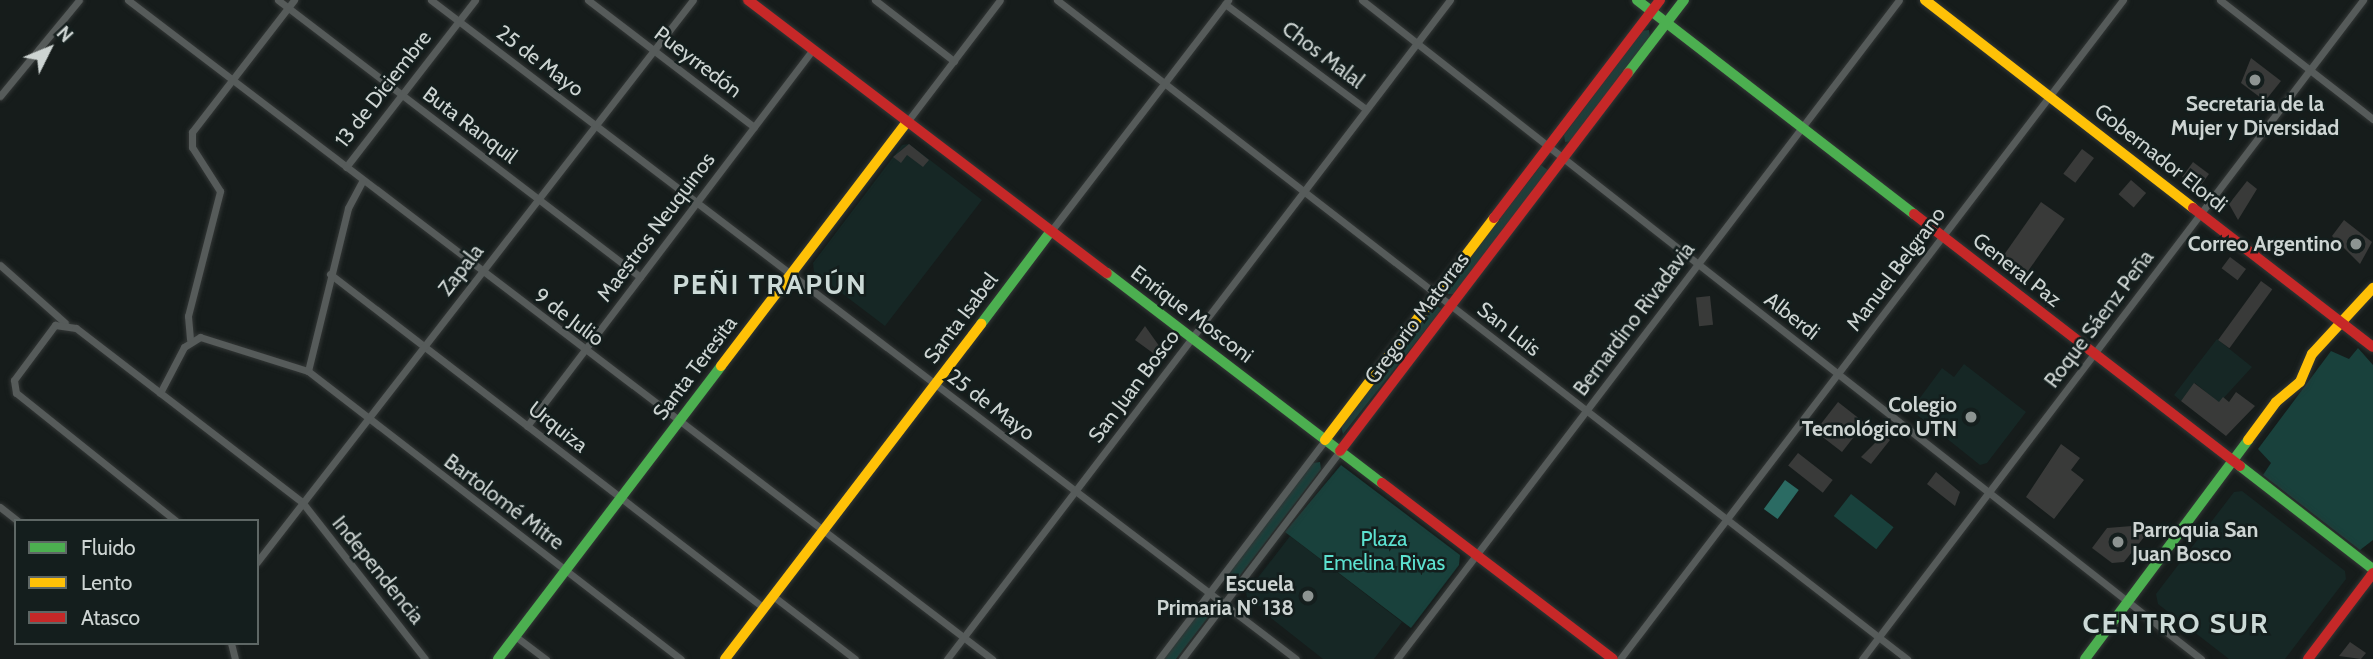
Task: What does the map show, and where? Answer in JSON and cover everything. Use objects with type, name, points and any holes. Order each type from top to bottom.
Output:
[{"type":"main road","name":"Enrique Mosconi","points":[[748,0],[1613,659]]},
{"type":"main road","name":"General Paz","points":[[1637,0],[2373,571]]},
{"type":"main road","name":"Gregorio Matorras","points":[[1325,440],[1660,0]]},
{"type":"main road","name":"Gregorio Matorras","points":[[1340,451],[1684,0]]},
{"type":"main road","name":"Gobernador Elordi","points":[[1925,0],[2373,347]]},
{"type":"main road","name":"Santa Teresita","points":[[498,659],[908,122]]},
{"type":"main road","name":"Santa Isabel","points":[[725,659],[1051,231]]},
{"type":"main road","points":[[2085,659],[2235,463],[2276,402],[2300,382],[2312,354],[2373,288]]},
{"type":"main road","points":[[2308,659],[2373,571]]},
{"type":"street","points":[[0,96],[79,0]]},
{"type":"street","name":"9 de Julio","points":[[128,0],[481,273],[992,659]]},
{"type":"street","name":"Buta Ranquil","points":[[278,0],[640,276]]},
{"type":"street","points":[[160,393],[190,339],[187,316],[220,191],[192,148],[192,132],[294,0]]},
{"type":"street","name":"25 de Mayo","points":[[431,0],[1296,659]]},
{"type":"street","name":"13 de Diciembre","points":[[345,167],[475,0]]},
{"type":"street","name":"Pueyrredón","points":[[588,0],[754,127]]},
{"type":"street","name":"Zapala","points":[[259,559],[693,0]]},
{"type":"street","points":[[875,0],[954,61]]},
{"type":"street","name":"Santa Teresita","points":[[908,122],[1000,0]]},
{"type":"street","name":"San Luis","points":[[1057,0],[1907,659]]},
{"type":"street","name":"Alberdi","points":[[1362,0],[2201,659]]},
{"type":"street","name":"San Juan Bosco","points":[[947,659],[1450,0]]},
{"type":"street","name":"Bernardino Rivadavia","points":[[1397,659],[1899,0]]},
{"type":"street","name":"Manuel Belgrano","points":[[1620,659],[2123,0]]},
{"type":"street","points":[[2220,0],[2373,119]]},
{"type":"street","name":"Roque Sáenz Peña","points":[[1862,659],[2363,0]]},
{"type":"street","name":"Santa Isabel","points":[[1051,231],[1226,2]]},
{"type":"street","name":"Chos Malal","points":[[1226,2],[1366,109]]},
{"type":"street","name":"Maestros Neuquinos","points":[[527,426],[813,49]]},
{"type":"street","points":[[190,339],[308,371],[330,274],[350,203],[362,182]]},
{"type":"street","name":"Independencia","points":[[0,265],[65,323],[302,502],[425,659]]},
{"type":"street","name":"Urquiza","points":[[330,274],[764,608]]},
{"type":"street","points":[[65,323],[52,330],[17,376],[14,388],[174,519]]},
{"type":"street","name":"Bartolomé Mitre","points":[[308,371],[366,420],[681,659]]},
{"type":"street","name":"Gregorio Matorras","points":[[1158,659],[1325,440]]},
{"type":"street","name":"Gregorio Matorras","points":[[1182,659],[1340,451]]},
{"type":"street","points":[[0,507],[15,519]]},
{"type":"street","points":[[773,596],[855,659]]},
{"type":"street","points":[[515,636],[546,659]]},
{"type":"shaded area","points":[[909,144],[982,200],[885,326],[814,272],[813,263],[902,145]]},
{"type":"shaded area","points":[[2217,339],[2252,367],[2219,403],[2195,383],[2181,401],[2174,395]]},
{"type":"shaded area","name":"Colegio Tecnológico UTN","points":[[1964,364],[2026,412],[1987,463],[1980,465],[1911,410],[1942,368],[1954,377]]},
{"type":"shaded area","points":[[1785,480],[1799,490],[1778,519],[1764,509]]},
{"type":"shaded area","points":[[2242,491],[2345,571],[2346,579],[2285,659],[2229,659],[2158,604],[2156,594],[2234,492]]},
{"type":"shaded area","name":"Escuela Primaria N° 138","points":[[1290,536],[1402,622],[1374,659],[1323,659],[1271,618],[1270,611],[1248,601],[1246,593]]},
{"type":"green space","points":[[1649,30],[1650,38],[1572,141],[1565,142],[1564,135],[1642,31]]},
{"type":"green space","points":[[1541,165],[1549,171],[1454,294],[1448,294],[1447,287]]},
{"type":"green space","points":[[1434,305],[1442,309],[1343,434],[1341,426]]},
{"type":"green space","points":[[2358,348],[2373,365],[2373,540],[2360,550],[2263,475],[2271,463],[2258,449],[2331,351],[2349,359]]},
{"type":"green space","points":[[1320,462],[1321,469],[1235,582],[1228,583],[1227,575],[1313,463]]},
{"type":"green space","name":"Plaza Emelina Rivas","points":[[1341,465],[1460,555],[1459,565],[1411,628],[1285,532]]},
{"type":"green space","points":[[1851,494],[1894,527],[1876,549],[1834,516]]},
{"type":"green space","points":[[1201,609],[1209,609],[1209,616],[1176,659],[1164,659]]},
{"type":"building","name":"Secretaria de la Mujer y Diversidad","points":[[2251,58],[2281,81],[2265,101],[2241,83]]},
{"type":"building","points":[[909,144],[929,160],[923,167],[907,155],[901,163],[893,157]]},
{"type":"building","points":[[2082,149],[2094,158],[2075,183],[2063,174]]},
{"type":"building","points":[[2193,162],[2209,174],[2201,185],[2182,177]]},
{"type":"building","points":[[2131,180],[2146,193],[2134,207],[2119,194]]},
{"type":"building","points":[[2247,181],[2257,189],[2238,220],[2229,204]]},
{"type":"building","points":[[2041,202],[2065,219],[2024,277],[2000,260]]},
{"type":"building","name":"Correo Argentino","points":[[2344,220],[2372,242],[2360,264],[2332,236]]},
{"type":"building","points":[[2230,257],[2246,269],[2238,280],[2222,268]]},
{"type":"building","points":[[2261,281],[2272,289],[2229,348],[2218,340]]},
{"type":"building","points":[[1710,296],[1713,325],[1699,326],[1696,297]]},
{"type":"building","points":[[1145,326],[1162,350],[1157,356],[1135,340]]},
{"type":"building","points":[[2194,383],[2219,402],[2223,397],[2229,402],[2236,392],[2255,406],[2226,436],[2181,401]]},
{"type":"building","points":[[1838,402],[1865,423],[1842,452],[1815,431]]},
{"type":"building","points":[[1883,435],[1890,440],[1871,464],[1861,457]]},
{"type":"building","points":[[2061,444],[2080,458],[2071,470],[2084,480],[2054,519],[2026,497]]},
{"type":"building","points":[[1798,453],[1833,480],[1823,493],[1788,466]]},
{"type":"building","points":[[1936,472],[1960,492],[1955,506],[1927,484]]},
{"type":"building","name":"Parroquia San Juan Bosco","points":[[2132,526],[2145,536],[2124,562],[2112,563],[2092,548],[2107,528]]},
{"type":"building","points":[[2350,642],[2366,653],[2361,659],[2339,656]]},
{"type":"traffic: fast","points":[[1637,0],[1914,214]]},
{"type":"traffic: fast","points":[[1628,73],[1684,0]]},
{"type":"traffic: fast","points":[[981,324],[1051,231]]},
{"type":"traffic: fast","points":[[1107,273],[1382,483]]},
{"type":"traffic: fast","points":[[498,659],[721,366]]},
{"type":"traffic: fast","points":[[2085,659],[2248,440]]},
{"type":"traffic: fast","points":[[2240,466],[2373,569]]},
{"type":"traffic: slow","points":[[1925,0],[2193,208]]},
{"type":"traffic: slow","points":[[721,366],[907,122]]},
{"type":"traffic: slow","points":[[1325,440],[1494,218]]},
{"type":"traffic: slow","points":[[2248,440],[2276,402],[2300,382],[2312,354],[2373,288]]},
{"type":"traffic: slow","points":[[725,659],[981,324]]},
{"type":"traffic: jam","points":[[748,0],[1107,273]]},
{"type":"traffic: jam","points":[[1494,218],[1660,0]]},
{"type":"traffic: jam","points":[[1340,451],[1628,73]]},
{"type":"traffic: jam","points":[[2193,208],[2373,347]]},
{"type":"traffic: jam","points":[[1914,214],[2240,466]]},
{"type":"traffic: jam","points":[[1382,483],[1613,659]]},
{"type":"traffic: jam","points":[[2308,659],[2373,573]]},
{"type":"place","name":"Secretaria de la Mujer y Diversidad","points":[[2255,80]]},
{"type":"place","name":"Correo Argentino","points":[[2356,244]]},
{"type":"place","name":"Colegio Tecnológico UTN","points":[[1971,417]]},
{"type":"place","name":"Parroquia San Juan Bosco","points":[[2118,542]]},
{"type":"place","name":"Escuela Primaria N° 138","points":[[1308,596]]},
{"type":"district","name":"PEÑI TRAPÚN","points":[[770,284]]},
{"type":"district","name":"CENTRO SUR","points":[[2176,623]]}]
